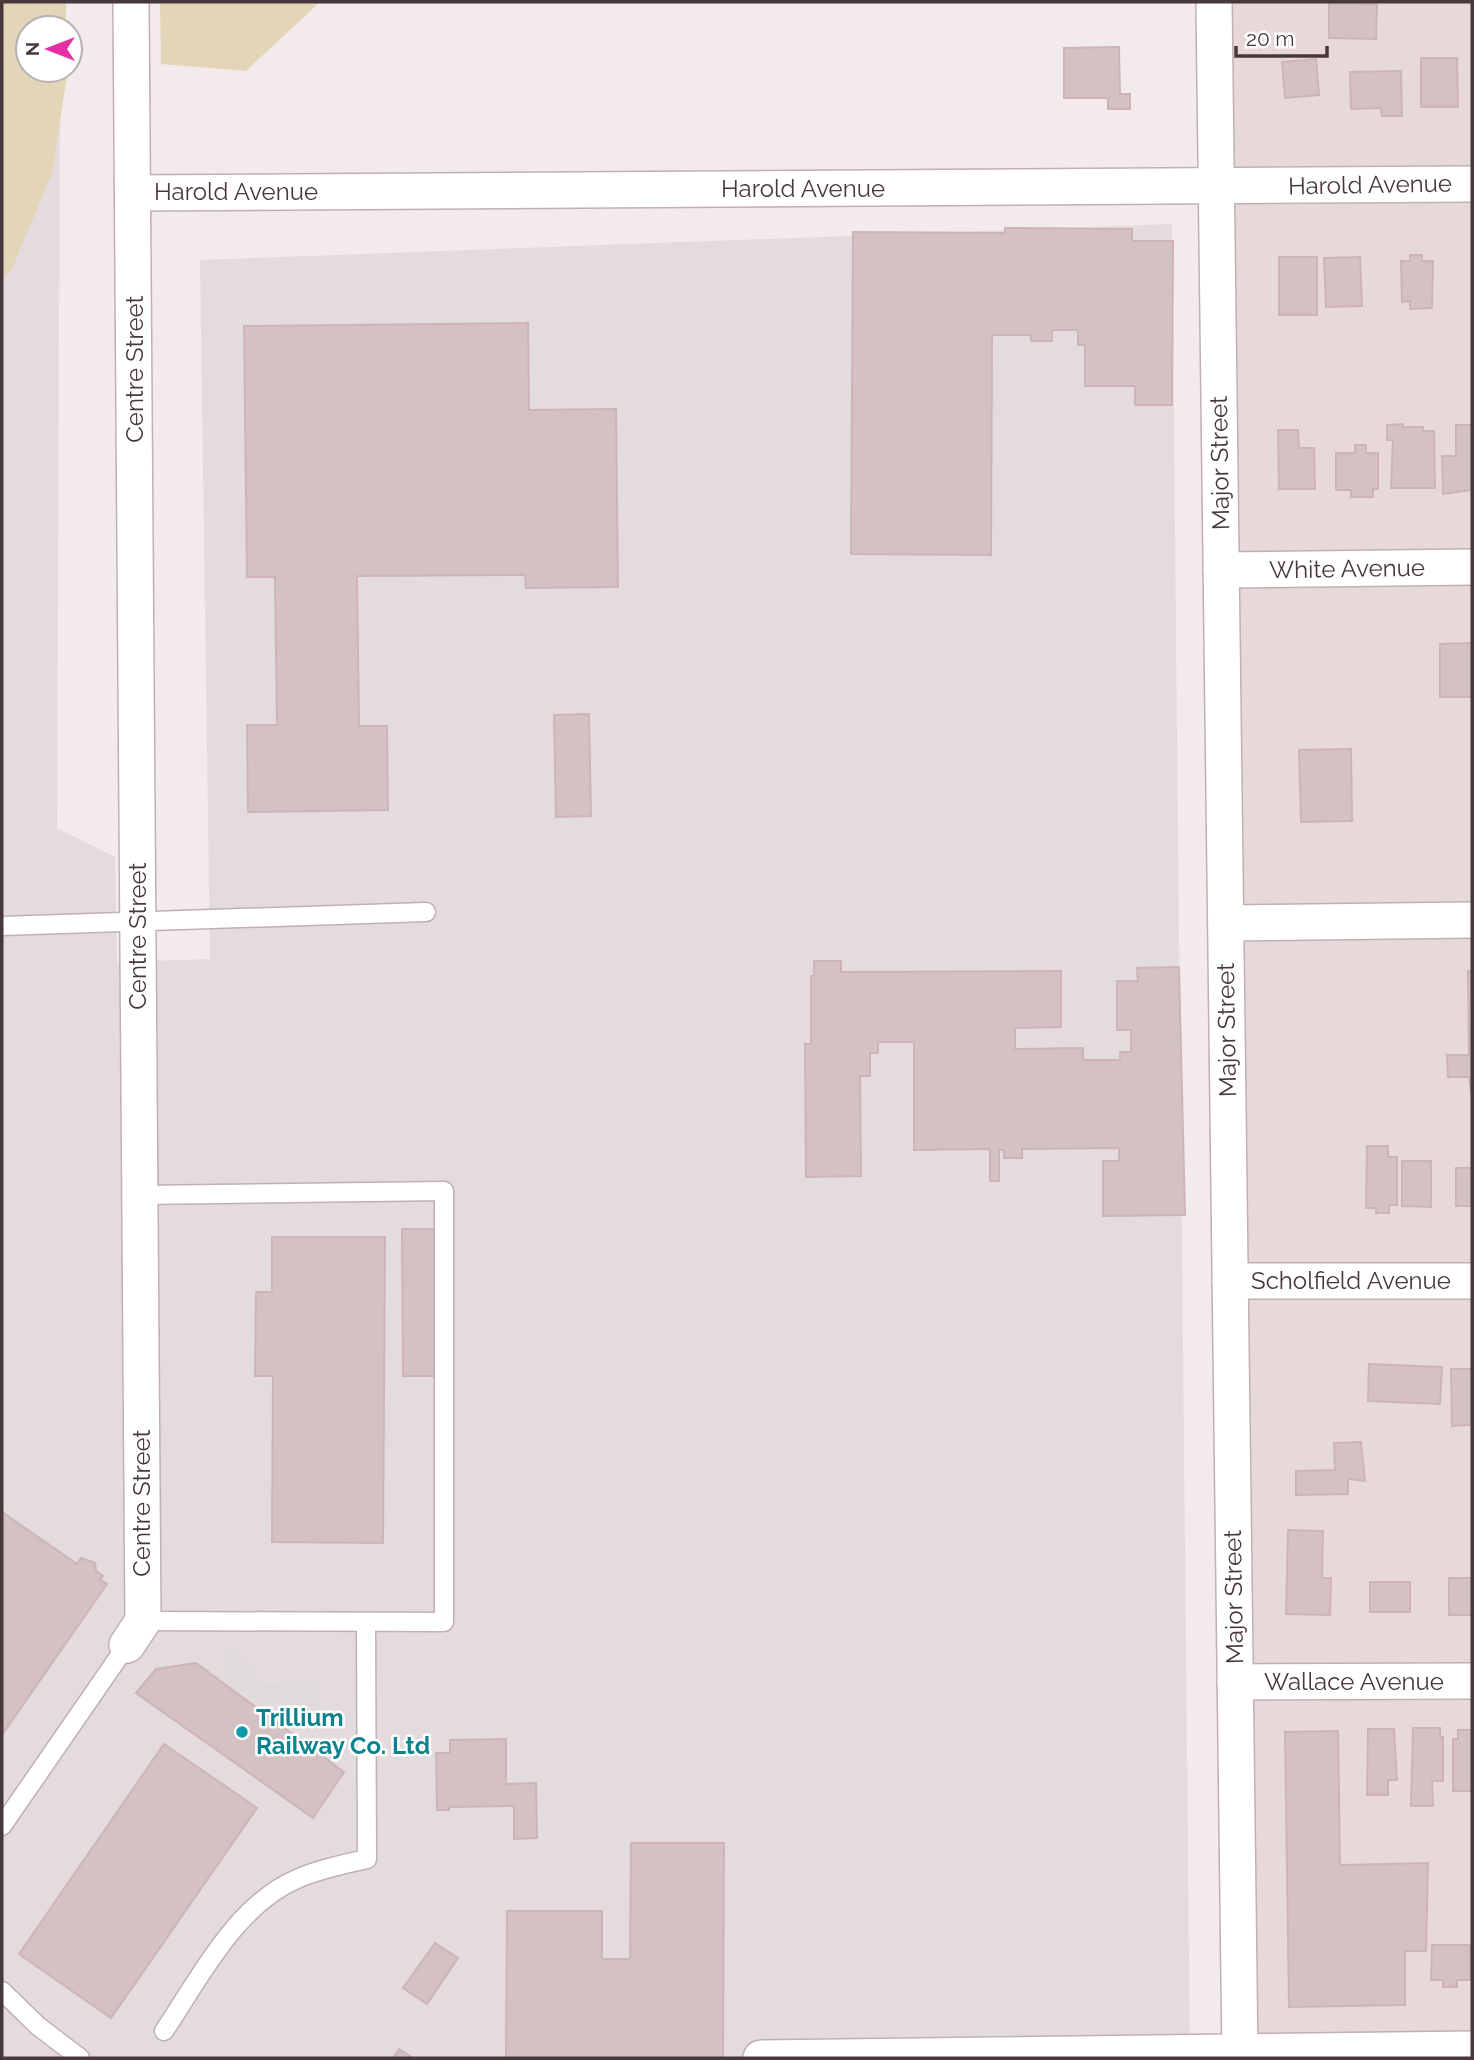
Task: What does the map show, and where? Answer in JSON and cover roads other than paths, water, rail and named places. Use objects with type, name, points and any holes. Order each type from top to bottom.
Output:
[{"type":"street","name":"Centre Street","points":[[131,2],[141,1195],[135,1633]]},
{"type":"street","name":"Major Street","points":[[1214,2],[1240,2055]]},
{"type":"street","name":"Harold Avenue","points":[[133,192],[1472,184]]},
{"type":"street","name":"White Avenue","points":[[1221,570],[1472,567]]},
{"type":"street","points":[[1226,923],[1472,920]]},
{"type":"street","name":"Scholfield Avenue","points":[[1230,1282],[1472,1281]]},
{"type":"street","name":"Wallace Avenue","points":[[1235,1682],[1472,1681]]},
{"type":"street","points":[[761,2058],[1240,2055],[1472,2049]]},
{"type":"lane","points":[[2,926],[138,924],[426,912]]},
{"type":"lane","points":[[2,1826],[135,1633],[366,1622],[444,1622],[444,1191],[141,1195]]},
{"type":"lane","points":[[164,2031],[233,1933],[262,1901],[298,1878],[367,1859],[366,1622]]},
{"type":"lane","points":[[2,1991],[38,2026],[80,2058]]},
{"type":"place","name":"Trillium Railway Co. Ltd","points":[[242,1732]]}]
